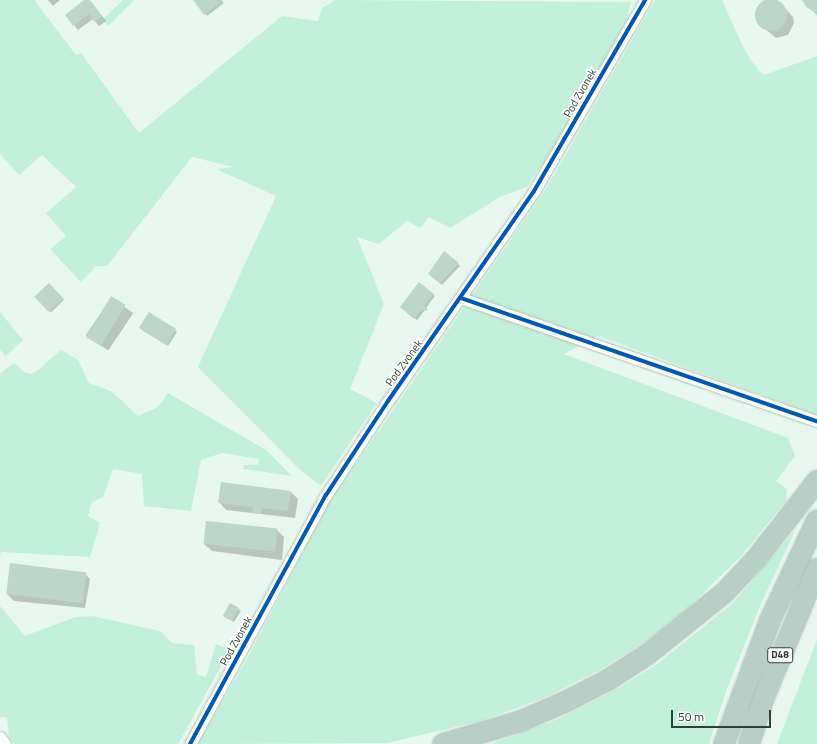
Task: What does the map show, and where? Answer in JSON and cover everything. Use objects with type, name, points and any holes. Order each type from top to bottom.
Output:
[{"type":"highway","points":[[443,744],[521,721],[565,702],[608,680],[648,654],[724,593],[766,547],[817,481]]},
{"type":"highway","name":"D48","points":[[724,744],[770,620],[817,520]]},
{"type":"highway","name":"D48","points":[[749,744],[766,692],[817,569]]},
{"type":"street","name":"Pod Zvonek","points":[[190,744],[326,495],[388,401],[534,191],[645,0]]},
{"type":"street","points":[[461,298],[817,421]]},
{"type":"street","points":[[0,737],[5,744]]},
{"type":"green space","points":[[0,0],[34,0],[76,55],[81,53],[139,133],[282,16],[318,21],[322,8],[336,0],[631,2],[627,19],[569,126],[527,187],[500,197],[450,228],[429,217],[420,228],[407,221],[379,244],[357,237],[384,304],[350,389],[377,403],[321,486],[299,469],[198,367],[276,196],[216,169],[234,167],[192,157],[107,266],[96,266],[81,282],[50,249],[66,236],[46,213],[76,187],[42,155],[19,175],[0,154]]},
{"type":"green space","points":[[123,0],[134,0],[108,26],[103,19]]},
{"type":"green space","points":[[655,0],[722,0],[744,49],[758,70],[764,75],[817,56],[817,415],[598,336],[564,354],[788,438],[795,456],[776,481],[787,489],[786,501],[741,556],[683,613],[643,643],[600,670],[546,697],[481,721],[387,743],[198,744],[248,657],[329,503],[547,187]]},
{"type":"green space","points":[[0,312],[23,340],[6,356],[0,350]]},
{"type":"green space","points":[[61,350],[78,360],[89,383],[111,391],[138,416],[158,407],[168,393],[266,450],[292,476],[243,469],[244,465],[257,465],[259,459],[222,453],[201,460],[191,511],[144,506],[142,474],[113,469],[103,497],[92,502],[88,516],[100,523],[90,557],[1,552],[0,557],[0,374],[14,363],[24,372],[30,374],[37,371]]},
{"type":"green space","points":[[796,529],[760,606],[727,689],[709,744],[491,744],[561,718],[619,688],[656,665],[733,603]]},
{"type":"green space","points":[[0,606],[25,636],[75,617],[92,616],[160,631],[172,643],[194,645],[197,675],[206,677],[216,644],[230,650],[178,744],[15,744],[9,738],[7,718],[0,717]]},
{"type":"green space","points":[[817,640],[817,744],[777,744],[796,694]]},
{"type":"building","points":[[768,-1],[774,-1],[784,6],[787,15],[786,21],[780,28],[774,31],[768,31],[758,24],[755,18],[755,12],[762,2]]},
{"type":"building","points":[[84,0],[90,0],[102,16],[94,22],[89,14],[73,26],[65,15]]},
{"type":"building","points":[[193,0],[223,0],[204,15]]},
{"type":"building","points":[[802,0],[817,0],[817,13],[806,7]]},
{"type":"building","points":[[444,251],[459,263],[440,283],[428,274]]},
{"type":"building","points":[[419,282],[434,294],[424,305],[427,308],[425,311],[422,309],[414,319],[400,307]]},
{"type":"building","points":[[49,283],[63,298],[49,312],[34,297]]},
{"type":"building","points":[[111,296],[126,305],[101,346],[86,337]]},
{"type":"building","points":[[149,312],[176,329],[166,345],[139,328]]},
{"type":"building","points":[[221,482],[291,491],[288,511],[262,508],[261,514],[252,513],[253,507],[218,503]]},
{"type":"building","points":[[206,521],[278,529],[275,551],[204,544]]},
{"type":"building","points":[[10,563],[86,572],[83,603],[6,594]]},
{"type":"building","points":[[230,603],[239,608],[231,621],[223,616]]},
{"type":"cycle path","points":[[190,744],[326,495],[388,401],[534,191],[645,0]]},
{"type":"cycle path","points":[[461,298],[817,421]]}]
